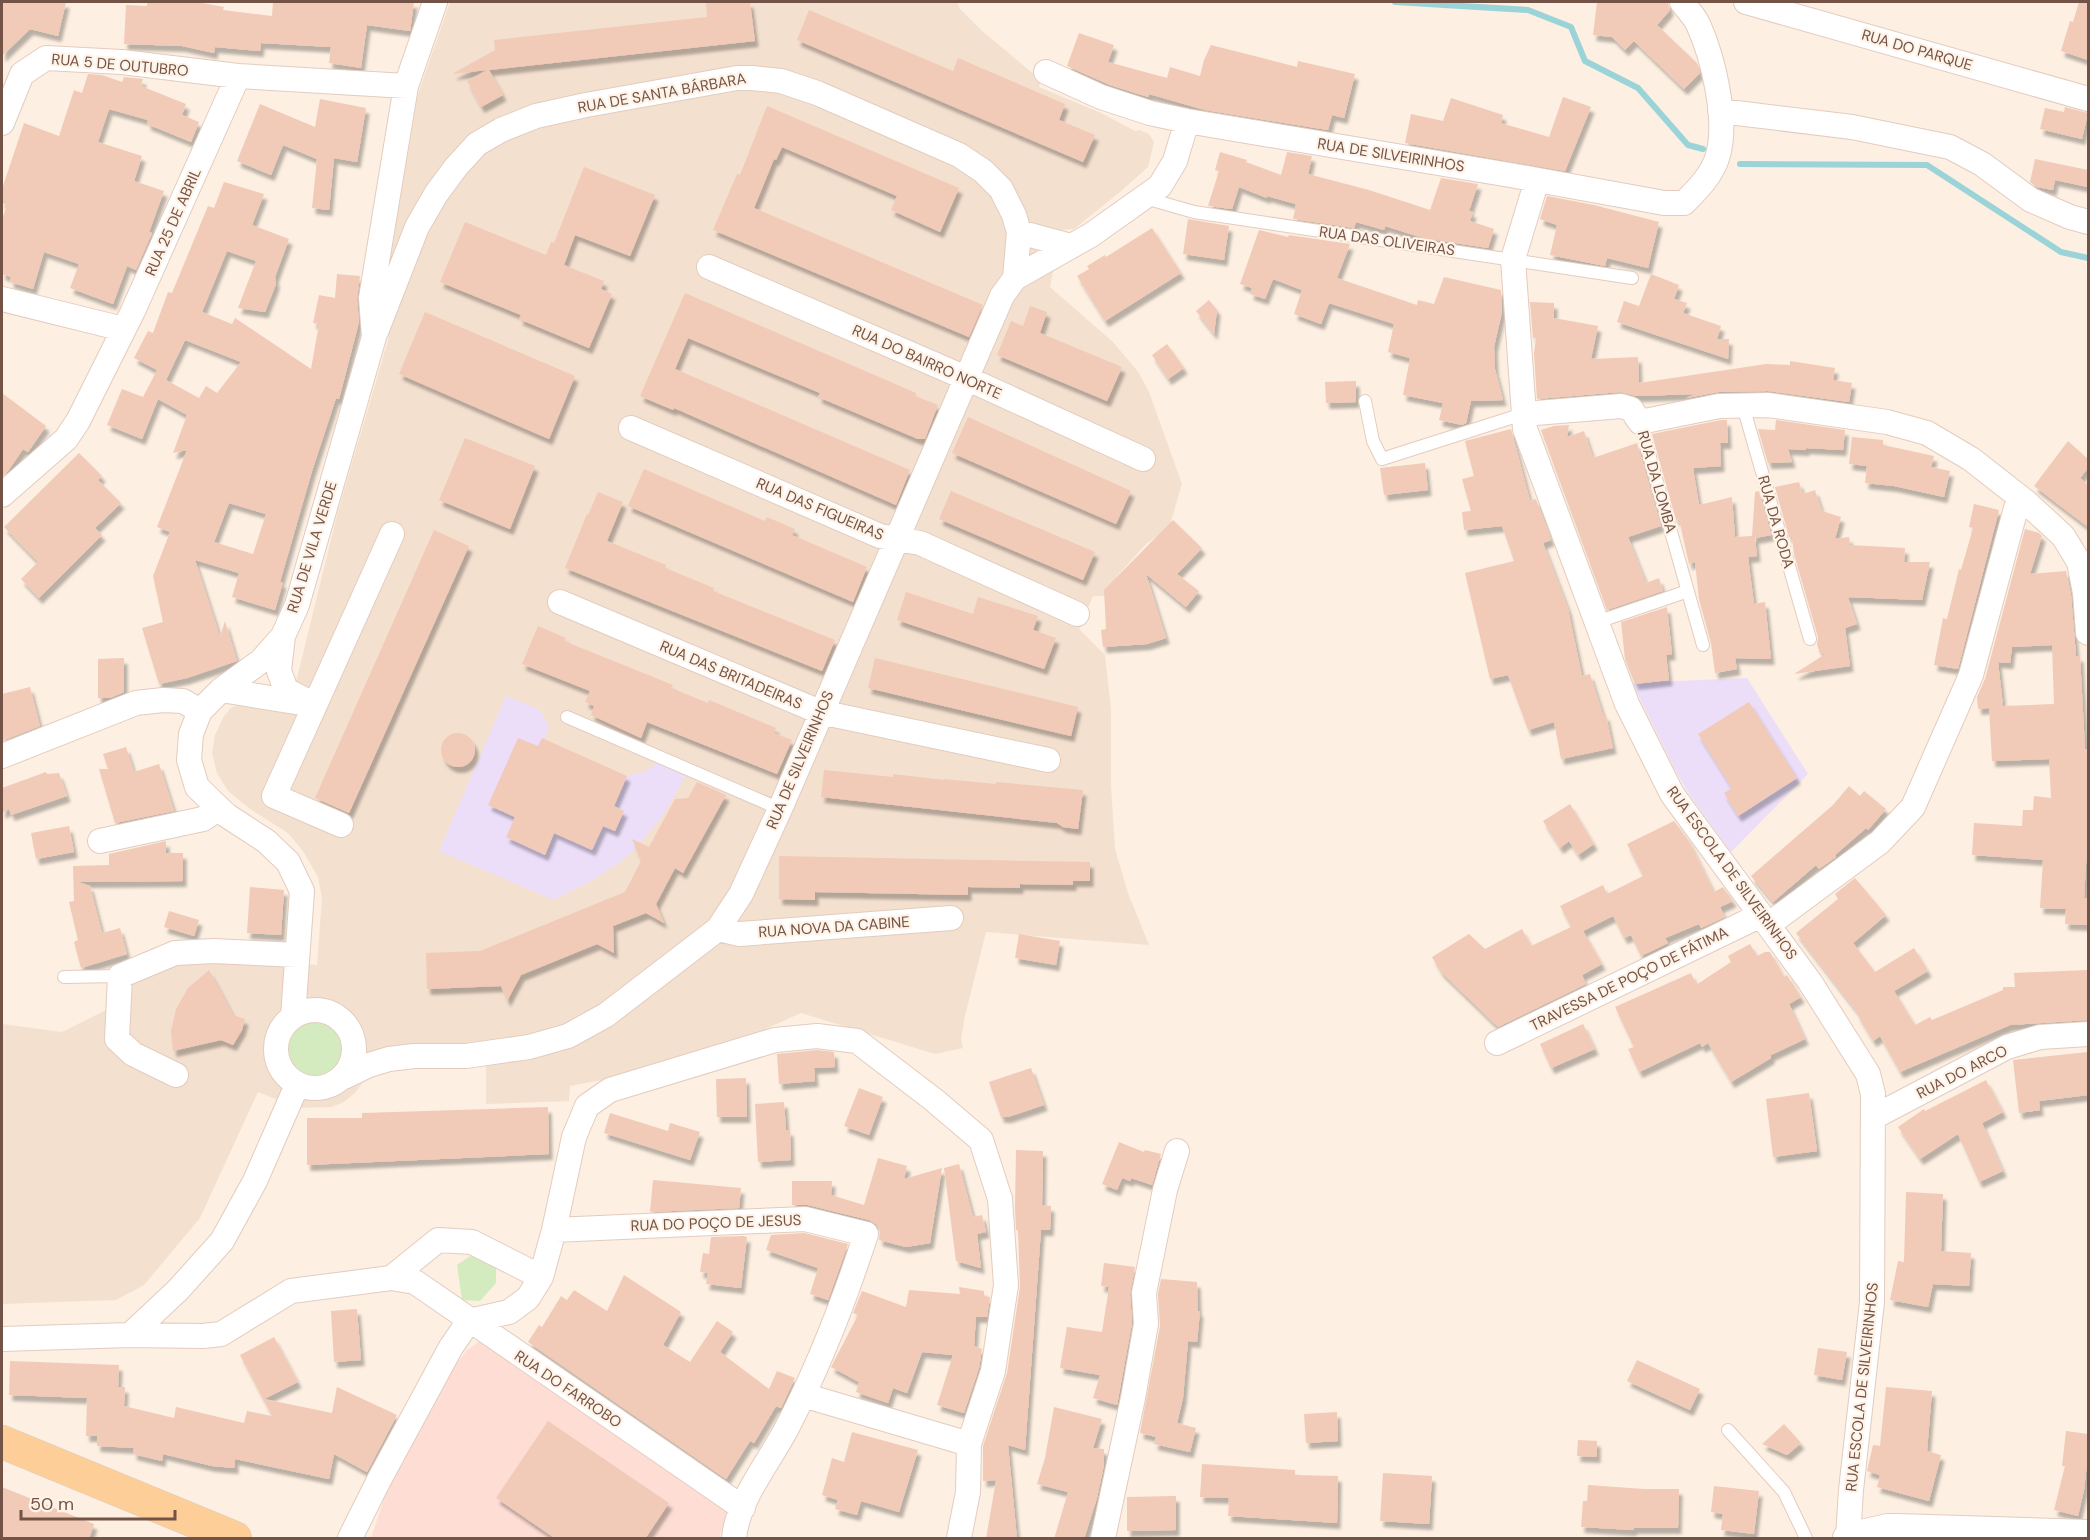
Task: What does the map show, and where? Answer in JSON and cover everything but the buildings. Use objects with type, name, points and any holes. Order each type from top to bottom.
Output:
[{"type":"main road","points":[[2,1442],[235,1539]]},
{"type":"street","name":"RUA DE VILA VERDE","points":[[293,1017],[302,891],[288,862],[266,841],[226,815],[197,787],[189,760],[191,734],[200,711],[221,690],[261,661],[283,636],[297,605],[374,337],[371,297],[406,86],[435,2]]},
{"type":"street","points":[[1682,2],[1697,23],[1715,75],[1720,111],[1852,127],[1950,147],[1982,164],[2031,200],[2070,217],[2088,222]]},
{"type":"street","name":"RUA DO PARQUE","points":[[1746,2],[1815,11],[2088,99]]},
{"type":"street","name":"RUA 5 DE OUTUBRO","points":[[2,123],[9,86],[46,58],[122,62],[238,76]]},
{"type":"street","name":"RUA DE SILVEIRINHOS","points":[[1046,72],[1111,100],[1150,113],[1187,121],[1664,203],[1684,203],[1704,184],[1718,156],[1720,111]]},
{"type":"street","points":[[238,76],[406,86]]},
{"type":"street","name":"RUA 25 DE ABRIL","points":[[2,495],[66,439],[78,421],[123,329],[238,76]]},
{"type":"street","name":"RUA DE SANTA BÁRBARA","points":[[374,337],[417,227],[436,194],[477,144],[501,130],[536,116],[738,78],[782,81],[817,93],[959,155],[983,171],[1001,189],[1014,215],[1018,232],[1015,278]]},
{"type":"street","points":[[1015,278],[1091,235],[1160,186],[1175,161],[1187,121]]},
{"type":"street","name":"RUA ESCOLA DE SILVEIRINHOS","points":[[1537,180],[1513,260],[1525,429],[1627,704],[1672,794],[1810,982],[1868,1074],[1873,1094],[1872,1302],[1851,1490],[1848,1539]]},
{"type":"street","points":[[1018,232],[1071,246]]},
{"type":"street","name":"RUA DO BAIRRO NORTE","points":[[709,267],[966,378],[1143,459]]},
{"type":"street","name":"RUA DE SILVEIRINHOS","points":[[344,1077],[369,1065],[389,1059],[414,1056],[466,1056],[529,1047],[568,1036],[606,1015],[718,929],[741,894],[780,809],[820,712],[1002,296],[1015,278]]},
{"type":"street","points":[[2,299],[123,329]]},
{"type":"street","points":[[1640,422],[1719,406],[1768,405],[1887,422],[1927,433],[1971,459],[2063,536],[2079,562],[2085,593],[2088,633]]},
{"type":"street","name":"RUA DA LOMBA","points":[[1523,414],[1621,406],[1631,409],[1640,422]]},
{"type":"street","name":"RUA DAS FIGUEIRAS","points":[[631,428],[880,536],[920,543],[1077,614]]},
{"type":"street","name":"TRAVESSA DE POÇO DE FÁTIMA","points":[[1497,1043],[1764,920],[1880,842],[1913,807],[1971,675],[2019,497]]},
{"type":"street","points":[[341,825],[274,796],[392,534]]},
{"type":"street","name":"RUA DAS BRITADEIRAS","points":[[560,602],[820,712],[1048,760]]},
{"type":"street","points":[[283,636],[279,671],[286,690],[314,705]]},
{"type":"street","points":[[221,690],[314,705]]},
{"type":"street","points":[[2,756],[136,703],[163,700],[183,701],[200,711]]},
{"type":"street","points":[[100,841],[203,819],[219,808]]},
{"type":"street","name":"RUA NOVA DA CABINE","points":[[718,929],[740,934],[951,918]]},
{"type":"street","points":[[176,1075],[133,1054],[117,1039],[120,976],[175,953],[214,951],[297,955]]},
{"type":"street","points":[[318,1010],[334,1014],[351,1032],[355,1046],[354,1060],[344,1077],[334,1084],[322,1089],[307,1089],[297,1085],[281,1070],[275,1048],[279,1033],[293,1017],[302,1012],[318,1010]]},
{"type":"street","name":"RUA DE SILVEIRINHOS","points":[[351,1032],[368,1046],[414,1056]]},
{"type":"street","name":"RUA DO ARCO","points":[[1874,1117],[2007,1047],[2040,1037],[2088,1034]]},
{"type":"street","points":[[350,1539],[379,1480],[451,1347],[469,1321],[509,1312],[528,1298],[541,1276],[554,1230],[574,1137],[587,1106],[610,1090],[740,1050],[775,1040],[817,1036],[857,1041],[934,1100],[981,1140],[1000,1199],[1006,1285],[993,1371],[969,1444],[968,1492],[959,1539]]},
{"type":"street","points":[[2,1339],[130,1335],[178,1290],[222,1241],[255,1181],[297,1085]]},
{"type":"street","points":[[1103,1539],[1146,1324],[1144,1293],[1165,1190],[1177,1151]]},
{"type":"street","name":"RUA DO POÇO DE JESUS","points":[[554,1230],[805,1219],[867,1234],[848,1291],[803,1395],[788,1426],[758,1476],[735,1526],[734,1539]]},
{"type":"street","points":[[391,1278],[438,1240],[472,1242],[541,1276]]},
{"type":"street","name":"RUA DO FARROBO","points":[[130,1335],[203,1336],[221,1334],[291,1291],[391,1278],[416,1282],[469,1321],[743,1508]]},
{"type":"street","points":[[803,1395],[969,1444]]},
{"type":"street","points":[[1848,1539],[1888,1529],[2088,1535]]},
{"type":"lane","name":"RUA DAS OLIVEIRAS","points":[[1143,197],[1194,212],[1632,278]]},
{"type":"lane","points":[[1365,401],[1374,441],[1382,459],[1523,414]]},
{"type":"lane","name":"RUA DA RODA","points":[[1743,406],[1810,639]]},
{"type":"lane","name":"RUA DA LOMBA","points":[[1640,422],[1703,645]]},
{"type":"lane","points":[[1597,622],[1688,591]]},
{"type":"lane","points":[[567,717],[780,809]]},
{"type":"lane","points":[[64,977],[120,976]]},
{"type":"lane","points":[[1728,1430],[1784,1492],[1806,1539]]},
{"type":"shaded area","points":[[450,2],[957,2],[960,9],[981,30],[1041,80],[1039,87],[1101,113],[1135,131],[1140,130],[1149,134],[1154,142],[1148,167],[1074,229],[1061,230],[1050,287],[1113,342],[1139,373],[1149,392],[1182,484],[1169,528],[1146,544],[1117,576],[1105,596],[1093,596],[1079,629],[1105,655],[1111,709],[1111,786],[1115,849],[1128,893],[1149,945],[986,932],[965,1016],[961,1039],[963,1048],[935,1054],[801,1013],[743,1039],[639,1073],[570,1086],[569,1101],[486,1104],[486,1064],[402,1068],[369,1074],[355,1093],[344,1102],[331,1107],[298,1108],[258,1092],[200,1218],[144,1285],[116,1300],[2,1304],[2,1024],[62,1032],[108,1009],[129,984],[186,961],[278,962],[317,965],[322,898],[318,877],[303,851],[288,833],[250,809],[228,791],[217,773],[212,753],[215,735],[224,716],[231,708],[238,705],[284,713],[297,678],[338,511],[389,337],[377,296],[399,206],[417,97]]},
{"type":"shaded area","points":[[1747,678],[1808,774],[1731,852],[1687,791],[1632,683]]},
{"type":"shaded area","points":[[506,696],[540,710],[549,727],[544,740],[626,776],[644,772],[659,762],[686,775],[663,816],[632,852],[594,879],[554,900],[439,851]]},
{"type":"shaded area","points":[[480,1341],[728,1511],[719,1538],[371,1538],[387,1490],[454,1367],[467,1350]]},
{"type":"green space","points":[[311,1022],[321,1022],[331,1026],[339,1034],[343,1049],[339,1064],[331,1072],[321,1076],[311,1076],[301,1072],[293,1064],[289,1054],[289,1044],[293,1034],[301,1026]]},
{"type":"green space","points":[[473,1254],[496,1265],[496,1283],[480,1301],[462,1300],[457,1265]]},
{"type":"waterway","points":[[1395,2],[1528,10],[1571,27],[1585,61],[1638,88],[1688,145],[1703,149]]},
{"type":"waterway","points":[[1740,164],[1927,165],[2061,252],[2088,258]]}]
